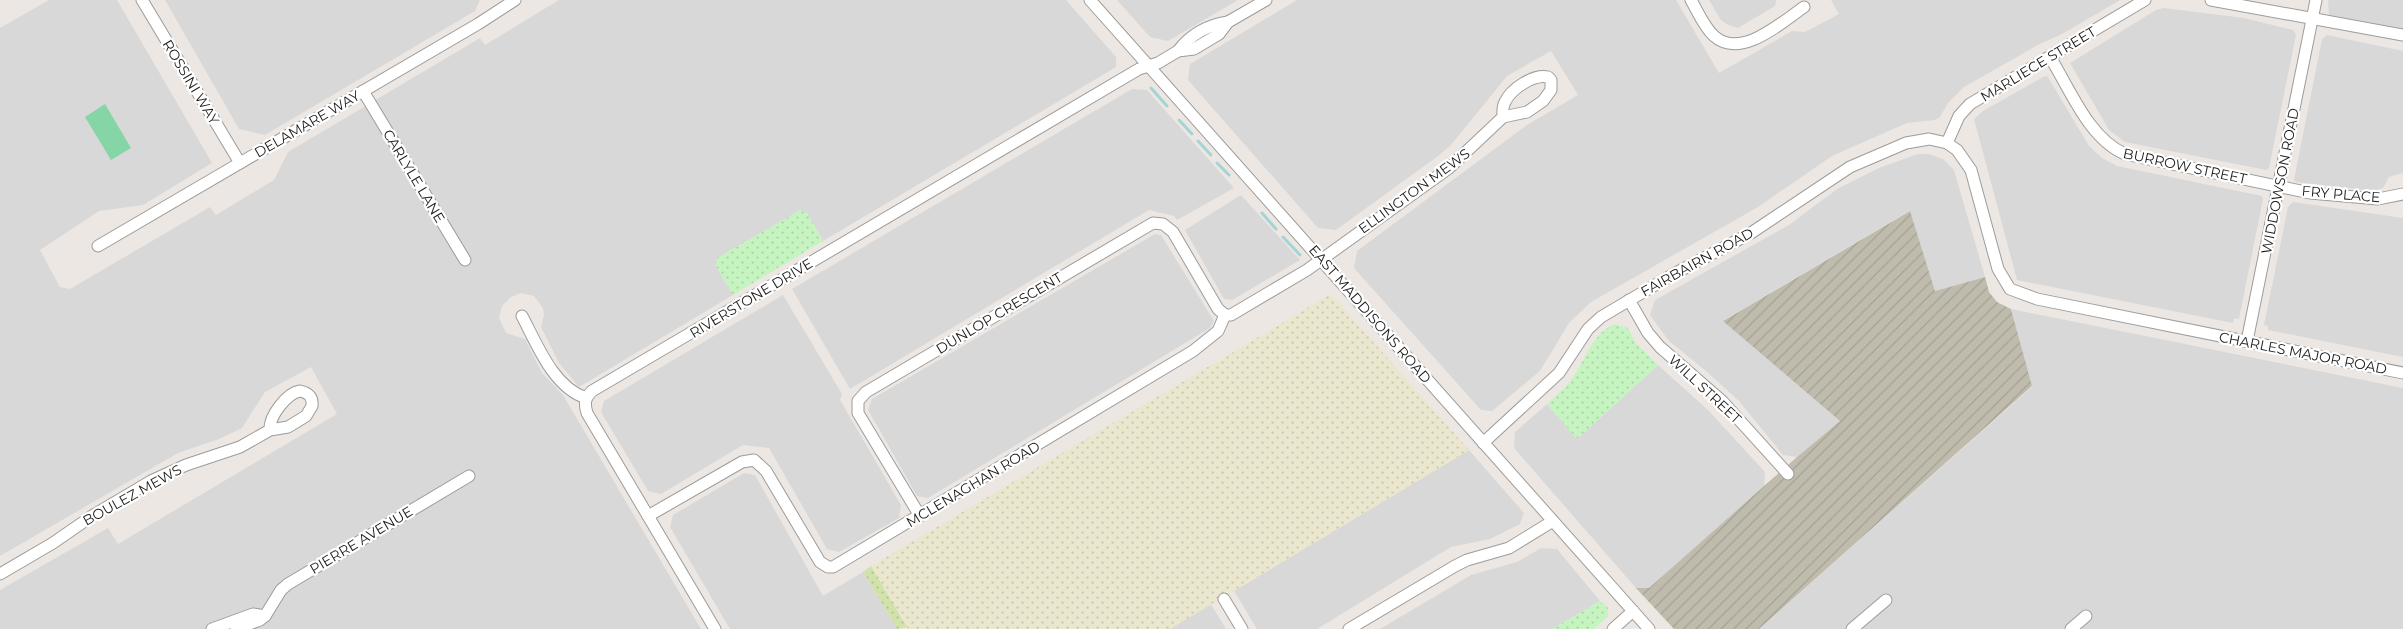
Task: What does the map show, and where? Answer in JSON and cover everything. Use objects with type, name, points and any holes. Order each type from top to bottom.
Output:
[{"type":"street","name":"ROSSINI WAY","points":[[142,0],[240,164]]},
{"type":"street","name":"DELAMARE WAY","points":[[98,246],[478,24],[515,0]]},
{"type":"street","name":"EAST MADDISONS ROAD","points":[[1090,0],[1649,629]]},
{"type":"street","name":"RIVERSTONE DRIVE","points":[[586,398],[592,391],[1133,72],[1159,62],[1178,51],[1194,49],[1219,34],[1228,22],[1266,0]]},
{"type":"street","points":[[1691,0],[1710,32],[1720,40],[1731,44],[1749,41],[1804,7]]},
{"type":"street","name":"MARLIECE STREET","points":[[1947,143],[1960,116],[1970,104],[2145,0]]},
{"type":"street","points":[[2211,0],[2403,36]]},
{"type":"street","name":"WIDDOWSON ROAD","points":[[2248,341],[2316,0]]},
{"type":"street","name":"BURROW STREET","points":[[2050,57],[2095,133],[2116,151],[2136,157],[2279,186]]},
{"type":"street","name":"CARLYLE LANE","points":[[363,91],[465,260]]},
{"type":"street","name":"ELLINGTON MEWS","points":[[1321,260],[1456,162],[1502,117]]},
{"type":"street","name":"FAIRBAIRN ROAD","points":[[1483,443],[1559,374],[1594,323],[1630,300],[1751,233],[1832,176],[1856,163],[1919,140],[1929,139],[1947,143]]},
{"type":"street","name":"CHARLES MAJOR ROAD","points":[[1947,143],[1965,158],[1971,170],[1998,269],[2010,289],[2037,299],[2403,373]]},
{"type":"street","name":"FRY PLACE","points":[[2279,186],[2310,193],[2365,198],[2388,198],[2403,194]]},
{"type":"street","name":"DUNLOP CRESCENT","points":[[920,516],[857,412],[859,399],[866,392],[1153,223],[1163,224],[1171,230],[1219,311],[1225,314]]},
{"type":"street","points":[[1225,314],[1231,315],[1321,260]]},
{"type":"street","name":"WILL STREET","points":[[1630,300],[1648,333],[1723,402],[1788,474]]},
{"type":"street","name":"MCLENAGHAN ROAD","points":[[648,516],[750,459],[762,465],[816,557],[828,567],[839,565],[1193,351],[1218,332],[1225,314]]},
{"type":"street","points":[[522,316],[553,371],[569,390],[586,398],[585,406],[587,413],[715,629]]},
{"type":"street","name":"BOULEZ MEWS","points":[[0,574],[53,543],[92,516],[158,478],[196,461],[240,446],[270,430]]},
{"type":"street","name":"PIERRE AVENUE","points":[[265,616],[276,597],[288,584],[469,476]]},
{"type":"street","points":[[1349,629],[1455,566],[1467,560],[1508,548],[1553,521]]},
{"type":"street","points":[[1224,599],[1242,629]]},
{"type":"street","points":[[1852,629],[1886,600]]},
{"type":"street","points":[[1613,629],[1633,611]]},
{"type":"street","points":[[212,629],[252,614],[265,616]]},
{"type":"street","points":[[236,629],[260,620],[265,616]]},
{"type":"street","points":[[2071,629],[2086,616]]},
{"type":"shaded area","points":[[49,0],[117,0],[212,163],[143,205],[99,211],[40,250],[60,287],[70,289],[210,207],[216,215],[274,180],[288,152],[480,38],[485,45],[559,0],[1066,0],[1116,57],[1116,67],[823,241],[807,213],[716,266],[733,295],[579,387],[559,363],[541,327],[544,315],[543,308],[534,296],[521,293],[511,297],[502,306],[499,318],[506,333],[525,339],[542,373],[563,395],[701,629],[0,629],[0,590],[108,528],[118,544],[337,414],[311,367],[265,392],[242,428],[219,439],[178,453],[0,556],[0,28]]},
{"type":"shaded area","points":[[165,0],[480,0],[475,11],[265,135],[239,129]]},
{"type":"shaded area","points":[[1117,0],[1238,0],[1168,41],[1150,37]]},
{"type":"shaded area","points":[[1297,0],[1676,0],[1719,73],[1792,31],[1805,32],[1839,14],[1831,0],[2120,0],[2064,33],[2038,45],[1964,87],[1948,103],[1940,117],[1935,120],[1907,123],[1832,156],[1758,207],[1591,302],[1569,323],[1540,371],[1492,411],[1481,410],[1354,268],[1357,251],[1527,125],[1578,95],[1551,51],[1507,76],[1451,145],[1438,156],[1336,230],[1318,228],[1188,80],[1190,64]]},
{"type":"shaded area","points":[[1709,0],[1776,0],[1775,6],[1738,28],[1728,25],[1721,20]]},
{"type":"shaded area","points":[[2328,0],[2403,0],[2403,29],[2329,16]]},
{"type":"shaded area","points":[[2164,8],[2244,18],[2293,30],[2296,35],[2269,168],[2266,170],[2125,142],[2109,130],[2070,63],[2156,10]]},
{"type":"shaded area","points":[[2327,35],[2403,51],[2403,173],[2389,177],[2383,188],[2373,191],[2296,182],[2294,180],[2322,39]]},
{"type":"shaded area","points":[[2045,76],[2048,77],[2089,146],[2102,158],[2117,166],[2262,196],[2263,199],[2239,319],[2234,318],[2233,323],[2017,280],[1974,119],[1983,111]]},
{"type":"shaded area","points":[[1132,89],[1147,90],[1234,188],[1177,220],[1174,216],[1149,210],[850,389],[792,289]]},
{"type":"shaded area","points":[[1918,154],[1929,154],[1943,159],[1954,170],[1985,277],[1935,291],[1909,211],[1724,320],[1840,421],[1797,457],[1783,455],[1738,400],[1669,341],[1650,315],[1655,300],[1789,225],[1837,189],[1879,168]]},
{"type":"shaded area","points":[[1241,195],[1300,260],[1232,300],[1224,299],[1185,230]]},
{"type":"shaded area","points":[[2293,202],[2403,218],[2403,357],[2268,330],[2268,326],[2264,325],[2288,207]]},
{"type":"shaded area","points":[[1910,211],[1935,291],[1985,277],[1989,292],[1997,302],[2011,309],[2032,386],[1759,629],[1674,629],[1636,588],[1649,588],[1840,421],[1723,321]]},
{"type":"shaded area","points":[[1155,234],[1161,235],[1214,321],[1210,328],[928,498],[917,496],[868,410],[872,399]]},
{"type":"shaded area","points":[[1331,294],[1469,450],[1170,629],[908,629],[871,566]]},
{"type":"shaded area","points":[[783,295],[842,394],[840,400],[901,505],[899,518],[839,552],[827,549],[769,448],[743,445],[661,494],[648,491],[601,412],[604,401]]},
{"type":"shaded area","points":[[2011,309],[2403,388],[2403,629],[1759,629],[2032,387]]},
{"type":"shaded area","points":[[1658,365],[1708,410],[1765,472],[1764,487],[1649,588],[1636,588],[1514,448],[1515,432],[1547,404],[1577,439]]},
{"type":"shaded area","points":[[1469,450],[1524,513],[1520,524],[1490,539],[1451,547],[1317,629],[1257,629],[1234,591]]},
{"type":"shaded area","points":[[744,473],[755,475],[823,596],[863,572],[897,629],[730,629],[670,527],[673,515]]},
{"type":"shaded area","points":[[1541,548],[1557,549],[1600,601],[1552,629],[1380,629],[1471,575],[1517,562]]},
{"type":"shaded area","points":[[1210,603],[1226,629],[1168,629]]},
{"type":"green space","points":[[105,104],[131,148],[111,160],[85,117]]},
{"type":"green space","points":[[800,210],[807,213],[823,241],[733,295],[716,266],[717,258]]},
{"type":"green space","points":[[1615,324],[1628,328],[1635,342],[1658,365],[1577,439],[1547,404],[1565,388],[1599,335]]},
{"type":"green space","points":[[871,566],[907,627],[897,629],[863,572]]},
{"type":"green space","points":[[1600,601],[1608,608],[1608,616],[1594,629],[1552,629]]},
{"type":"waterway","points":[[1151,88],[1167,106]]},
{"type":"waterway","points":[[1179,120],[1192,134]]},
{"type":"waterway","points":[[1198,141],[1211,155]]},
{"type":"waterway","points":[[1217,163],[1229,175]]},
{"type":"waterway","points":[[1262,213],[1276,229]]},
{"type":"waterway","points":[[1283,237],[1300,255]]}]
